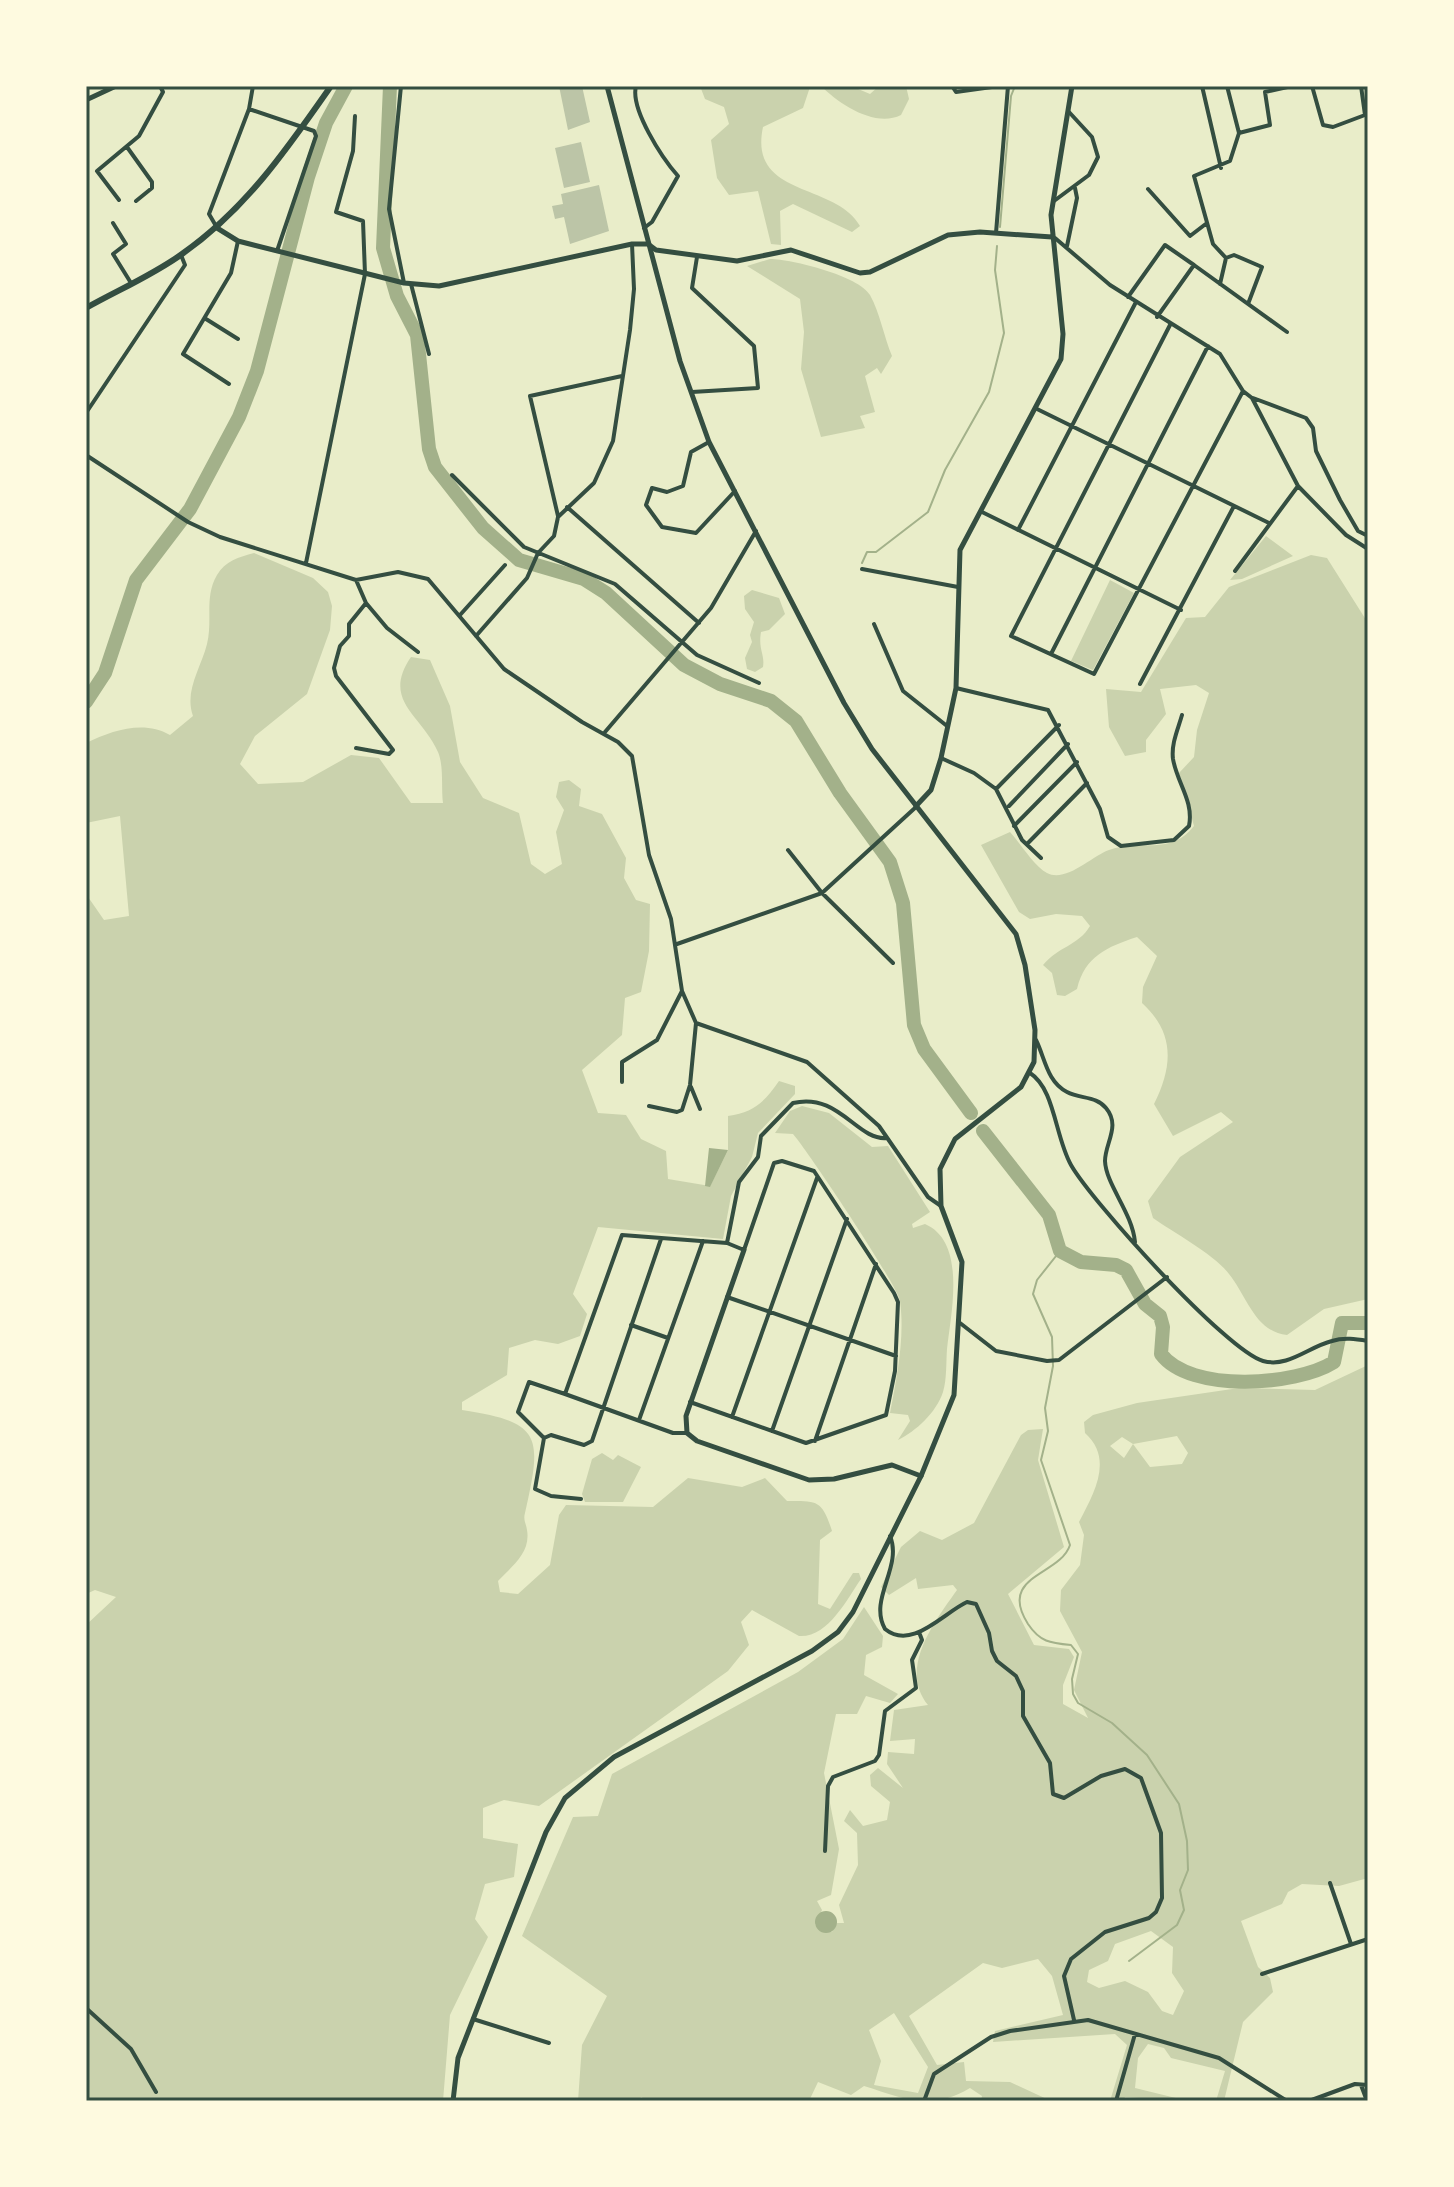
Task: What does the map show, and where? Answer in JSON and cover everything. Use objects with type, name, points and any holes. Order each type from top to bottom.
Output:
[{"type":"main road","points":[[86,100],[116,86]]},
{"type":"main road","points":[[86,308],[181,255],[217,228],[260,184],[331,86]]},
{"type":"main road","points":[[453,2101],[458,2058],[546,1832],[565,1798],[614,1757],[812,1651],[838,1632],[853,1612],[949,1414],[960,1323],[962,1262],[941,1206],[940,1169],[955,1139],[1007,1099],[1030,1073],[1036,1040],[1025,965],[1016,934],[872,749],[844,703],[709,442],[689,392],[607,86]]},
{"type":"main road","points":[[916,806],[931,790],[956,688],[960,550],[1058,371],[1064,346],[1052,237],[1053,202],[1072,86]]},
{"type":"main road","points":[[217,228],[238,241],[408,284],[439,286],[632,244],[648,244],[656,250],[737,261],[791,250],[860,273],[870,272],[948,235],[996,233],[1052,237]]},
{"type":"main road","points":[[744,1250],[690,1402],[686,1416],[687,1433],[697,1441],[809,1480],[834,1479],[892,1465],[921,1476]]},
{"type":"street","points":[[119,200],[97,171],[139,136],[163,92],[160,86]]},
{"type":"street","points":[[217,228],[209,214],[249,109],[253,86]]},
{"type":"street","points":[[401,86],[389,209],[429,354]]},
{"type":"street","points":[[636,86],[636,103],[664,160],[678,176],[652,222],[644,228]]},
{"type":"street","points":[[952,86],[956,92],[999,86]]},
{"type":"street","points":[[996,233],[1008,86]]},
{"type":"street","points":[[1202,86],[1221,168]]},
{"type":"street","points":[[1226,258],[1213,244],[1194,176],[1221,168],[1230,161],[1239,133],[1227,86]]},
{"type":"street","points":[[1239,133],[1270,125],[1271,112],[1265,92],[1292,86]]},
{"type":"street","points":[[1312,86],[1323,125],[1333,127],[1365,115],[1361,86]]},
{"type":"street","points":[[249,109],[314,131],[316,136],[277,251]]},
{"type":"street","points":[[1053,202],[1075,188],[1096,166],[1097,147],[1067,110]]},
{"type":"street","points":[[306,563],[365,274],[363,221],[336,212],[353,151],[355,116]]},
{"type":"street","points":[[127,147],[152,182],[152,188],[136,201]]},
{"type":"street","points":[[1067,246],[1077,198],[1075,188]]},
{"type":"street","points":[[1148,189],[1190,236],[1207,223]]},
{"type":"street","points":[[113,223],[126,244],[113,254],[131,283]]},
{"type":"street","points":[[1052,237],[1128,297],[1208,346],[1229,365],[1243,391],[1252,398],[1306,418],[1335,490],[1358,531],[1368,536]]},
{"type":"street","points":[[229,384],[183,354],[231,273],[238,241]]},
{"type":"street","points":[[558,517],[594,483],[613,441],[634,289],[632,244]]},
{"type":"street","points":[[1128,297],[1165,245],[1287,332]]},
{"type":"street","points":[[86,413],[185,265],[181,255]]},
{"type":"street","points":[[1226,258],[1234,255],[1262,267],[1248,304]]},
{"type":"street","points":[[689,392],[758,388],[754,346],[692,288],[697,257]]},
{"type":"street","points":[[1220,284],[1226,258]]},
{"type":"street","points":[[1157,317],[1194,265]]},
{"type":"street","points":[[1018,530],[1136,302]]},
{"type":"street","points":[[206,319],[238,339]]},
{"type":"street","points":[[1170,325],[1011,636],[1094,674],[1243,391]]},
{"type":"street","points":[[1051,654],[1208,346]]},
{"type":"street","points":[[476,636],[527,578],[538,553],[554,536],[558,517],[530,396],[622,376]]},
{"type":"street","points":[[1252,398],[1298,486],[1346,535],[1368,549]]},
{"type":"street","points":[[1037,409],[1269,523]]},
{"type":"street","points":[[709,442],[691,452],[683,486],[667,492],[652,488],[646,505],[662,527],[696,533],[735,491]]},
{"type":"street","points":[[86,455],[188,522],[231,541],[356,580],[398,572],[428,579],[504,669],[582,722],[605,732],[632,756],[649,855],[677,944],[682,991],[696,1023],[690,1085],[682,1110],[677,1112],[649,1106]]},
{"type":"street","points":[[452,475],[511,537],[538,553],[582,567],[615,584],[697,655],[723,670],[759,683]]},
{"type":"street","points":[[1235,571],[1298,486]]},
{"type":"street","points":[[1140,684],[1234,506]]},
{"type":"street","points":[[567,507],[699,623]]},
{"type":"street","points":[[982,512],[1181,610]]},
{"type":"street","points":[[605,732],[699,623],[738,565],[756,531]]},
{"type":"street","points":[[460,615],[505,565]]},
{"type":"street","points":[[862,569],[958,587]]},
{"type":"street","points":[[356,580],[366,603],[387,628],[418,652]]},
{"type":"street","points":[[356,748],[389,754],[393,750],[336,676],[334,668],[340,646],[349,636],[353,615],[366,603]]},
{"type":"street","points":[[874,624],[903,691],[948,726]]},
{"type":"street","points":[[956,688],[1036,704],[1048,710],[1059,725],[1113,843],[1121,846],[1162,843],[1183,835],[1192,814],[1173,747],[1182,715]]},
{"type":"street","points":[[996,789],[1059,725]]},
{"type":"street","points":[[1008,807],[1068,744]]},
{"type":"street","points":[[941,758],[974,773],[996,789],[1008,807],[1014,826],[1041,858]]},
{"type":"street","points":[[1014,826],[1077,762]]},
{"type":"street","points":[[1027,844],[1087,783]]},
{"type":"street","points":[[677,944],[822,893],[916,806]]},
{"type":"street","points":[[788,850],[822,893],[893,963]]},
{"type":"street","points":[[622,1082],[622,1062],[657,1040],[682,991]]},
{"type":"street","points":[[696,1023],[807,1062],[869,1115],[928,1197],[941,1206]]},
{"type":"street","points":[[1036,1040],[1054,1081],[1068,1093],[1098,1100],[1110,1114],[1112,1135],[1105,1163],[1130,1216],[1135,1244]]},
{"type":"street","points":[[1030,1073],[1045,1086],[1054,1124],[1069,1162],[1100,1208],[1237,1346],[1260,1360],[1286,1361],[1333,1340],[1349,1338],[1368,1341]]},
{"type":"street","points":[[690,1085],[700,1109]]},
{"type":"street","points":[[727,1243],[739,1182],[758,1157],[761,1136],[793,1103],[831,1107],[869,1135],[887,1138]]},
{"type":"street","points":[[565,1394],[622,1235],[727,1243],[744,1250],[774,1163],[782,1161],[814,1171],[898,1302],[896,1356],[884,1418],[806,1443],[690,1402]]},
{"type":"street","points":[[732,1417],[817,1177]]},
{"type":"street","points":[[772,1431],[847,1219]]},
{"type":"street","points":[[544,1438],[551,1435],[584,1445],[592,1441],[661,1238]]},
{"type":"street","points":[[639,1420],[703,1241]]},
{"type":"street","points":[[815,1441],[876,1264]]},
{"type":"street","points":[[960,1323],[996,1351],[1047,1361],[1059,1360],[1167,1277]]},
{"type":"street","points":[[727,1297],[896,1356]]},
{"type":"street","points":[[631,1325],[668,1338]]},
{"type":"street","points":[[544,1438],[518,1412],[529,1382],[673,1433],[687,1433]]},
{"type":"street","points":[[544,1438],[535,1489],[551,1496],[581,1499]]},
{"type":"street","points":[[890,1536],[893,1556],[879,1619],[891,1634],[919,1632],[956,1607],[967,1602],[976,1604],[997,1661],[1012,1671],[1023,1691],[1023,1716],[1045,1751],[1050,1763],[1049,1787],[1057,1797],[1071,1795],[1101,1776],[1125,1769],[1141,1778],[1145,1786],[1161,1833],[1162,1898],[1156,1912],[1149,1918],[1105,1932],[1071,1959],[1064,1976],[1074,2020]]},
{"type":"street","points":[[825,1851],[828,1786],[833,1777],[850,1767],[875,1761],[879,1755],[885,1711],[916,1688],[912,1652],[922,1640],[919,1632]]},
{"type":"street","points":[[1330,1883],[1351,1944]]},
{"type":"street","points":[[1262,1974],[1368,1939]]},
{"type":"street","points":[[86,2008],[131,2049],[156,2092]]},
{"type":"street","points":[[473,2019],[549,2043]]},
{"type":"street","points":[[924,2101],[934,2074],[991,2037],[1074,2020],[1112,2024],[1135,2034],[1219,2058],[1287,2101]]},
{"type":"street","points":[[1116,2101],[1135,2034]]},
{"type":"street","points":[[1361,2084],[1367,2101]]},
{"type":"street","points":[[1309,2101],[1361,2084],[1368,2085]]},
{"type":"street","points":[[594,2101],[606,2101]]},
{"type":"shaded area","points":[[700,86],[815,86],[810,87],[803,108],[763,127],[762,150],[768,166],[781,178],[832,202],[848,212],[860,226],[852,232],[793,204],[780,211],[781,245],[771,244],[758,191],[729,195],[717,178],[711,140],[729,124],[724,107],[705,99]]},
{"type":"shaded area","points":[[821,86],[851,86],[870,94],[879,86],[906,86],[909,99],[901,115],[880,118],[847,107]]},
{"type":"shaded area","points":[[770,259],[808,265],[839,275],[853,281],[870,295],[892,356],[881,374],[877,368],[865,376],[875,412],[860,416],[865,428],[821,437],[801,369],[804,332],[800,299],[747,266]]},
{"type":"shaded area","points":[[1266,536],[1293,556],[1242,579],[1230,580]]},
{"type":"shaded area","points":[[254,553],[313,578],[328,592],[332,606],[330,630],[307,694],[255,736],[240,764],[258,784],[303,782],[351,755],[379,758],[411,803],[443,803],[438,752],[407,707],[400,685],[411,657],[430,660],[450,706],[460,762],[483,798],[519,813],[531,864],[545,874],[562,864],[556,832],[564,810],[556,797],[559,782],[569,780],[581,789],[579,806],[602,814],[626,858],[624,878],[636,900],[650,904],[649,951],[641,992],[625,998],[622,1035],[582,1070],[598,1113],[626,1115],[641,1139],[666,1151],[668,1179],[710,1186],[728,1150],[728,1116],[757,1106],[779,1081],[795,1086],[795,1094],[758,1133],[752,1157],[731,1196],[723,1239],[598,1227],[573,1294],[587,1314],[580,1336],[558,1344],[535,1340],[509,1348],[507,1375],[462,1402],[462,1410],[508,1420],[522,1428],[534,1450],[534,1467],[524,1515],[526,1546],[498,1581],[500,1592],[518,1594],[550,1565],[559,1515],[566,1505],[653,1507],[688,1478],[742,1487],[765,1478],[787,1501],[812,1502],[822,1508],[832,1531],[820,1540],[818,1604],[830,1609],[853,1573],[859,1573],[861,1579],[836,1616],[819,1631],[809,1635],[799,1636],[752,1610],[741,1622],[749,1645],[728,1671],[539,1806],[504,1800],[483,1808],[483,1838],[518,1844],[514,1877],[485,1884],[475,1919],[488,1937],[450,2015],[443,2101],[86,2101],[86,1625],[116,1597],[95,1590],[86,1594],[86,894],[104,920],[129,916],[120,816],[86,823],[86,743],[128,728],[150,728],[170,735],[193,716],[192,689],[207,644],[213,583],[228,563]]},
{"type":"shaded area","points":[[1311,555],[1327,558],[1368,623],[1368,1299],[1324,1309],[1287,1335],[1276,1332],[1259,1320],[1229,1274],[1214,1259],[1153,1218],[1148,1201],[1180,1157],[1233,1122],[1221,1112],[1173,1136],[1154,1104],[1165,1076],[1168,1050],[1160,1026],[1142,1003],[1143,987],[1157,956],[1137,937],[1126,941],[1099,954],[1086,968],[1077,989],[1065,996],[1057,995],[1052,973],[1043,965],[1080,938],[1090,926],[1082,916],[1056,914],[1030,919],[1019,912],[981,845],[1010,832],[1037,865],[1054,875],[1070,872],[1109,850],[1165,844],[1185,835],[1194,826],[1179,773],[1194,757],[1197,730],[1209,693],[1196,685],[1160,689],[1166,714],[1146,740],[1146,752],[1125,756],[1109,727],[1106,689],[1141,692],[1186,618],[1205,617],[1229,587]]},
{"type":"shaded area","points":[[1110,580],[1134,593],[1093,670],[1071,661]]},
{"type":"shaded area","points":[[752,590],[779,598],[785,614],[769,630],[761,632],[763,667],[755,672],[747,669],[745,658],[752,642],[750,635],[754,622],[745,609],[744,596]]},
{"type":"shaded area","points":[[802,1106],[829,1113],[872,1147],[888,1146],[930,1212],[912,1224],[913,1228],[925,1224],[938,1233],[947,1246],[953,1298],[943,1392],[925,1420],[898,1440],[910,1421],[908,1415],[890,1413],[901,1343],[900,1301],[869,1246],[802,1145],[793,1134],[775,1133],[790,1111]]},
{"type":"shaded area","points":[[709,1148],[728,1150],[710,1187],[705,1186]]},
{"type":"shaded area","points":[[1368,1365],[1368,1878],[1339,1886],[1302,1884],[1288,1892],[1282,1904],[1241,1921],[1258,1967],[1270,1978],[1273,1992],[1243,2022],[1224,2101],[1216,2101],[1225,2071],[1171,2058],[1164,2048],[1148,2044],[1138,2058],[1135,2088],[1188,2101],[1125,2097],[1123,2101],[1110,2101],[1127,2045],[1115,2034],[993,2042],[995,2031],[1063,2015],[1052,1976],[1038,1959],[1002,1968],[983,1963],[909,2016],[937,2065],[964,2062],[966,2081],[1010,2082],[1051,2101],[981,2101],[982,2096],[970,2088],[942,2100],[917,2101],[864,2086],[851,2095],[818,2082],[809,2101],[648,2101],[641,2097],[639,2101],[578,2101],[582,2045],[607,1996],[522,1936],[573,1817],[598,1816],[612,1774],[798,1672],[843,1639],[864,1607],[883,1636],[882,1647],[866,1655],[864,1675],[898,1694],[890,1703],[866,1696],[857,1714],[836,1714],[824,1773],[839,1849],[831,1895],[817,1901],[822,1910],[815,1925],[832,1932],[837,1923],[844,1923],[839,1905],[858,1865],[857,1833],[844,1821],[850,1810],[863,1826],[887,1820],[890,1802],[871,1786],[870,1775],[878,1768],[903,1788],[887,1764],[888,1752],[914,1754],[915,1739],[890,1741],[894,1710],[928,1705],[920,1691],[918,1661],[930,1630],[957,1590],[953,1585],[918,1589],[916,1578],[889,1595],[881,1587],[901,1547],[920,1531],[942,1540],[974,1523],[1021,1435],[1028,1430],[1043,1429],[1038,1460],[1064,1547],[1008,1594],[1034,1645],[1069,1649],[1074,1657],[1063,1685],[1063,1704],[1088,1718],[1074,1690],[1082,1652],[1060,1611],[1061,1590],[1080,1565],[1084,1535],[1079,1522],[1095,1488],[1100,1465],[1094,1443],[1085,1433],[1084,1422],[1093,1415],[1137,1403],[1239,1388],[1315,1390]],"holes":[[[1177,1436],[1188,1453],[1182,1464],[1150,1467],[1133,1444]],[[1122,1437],[1133,1444],[1124,1458],[1110,1446]],[[1151,1931],[1173,1947],[1172,1973],[1184,1991],[1173,2015],[1162,2011],[1148,1992],[1125,1981],[1099,1988],[1087,1982],[1089,1970],[1108,1961],[1115,1944]],[[894,2013],[928,2067],[918,2093],[874,2085],[881,2061],[869,2030]]]},
{"type":"shaded area","points":[[602,1453],[613,1460],[618,1455],[641,1467],[623,1502],[585,1502],[582,1494],[592,1459]]},
{"type":"shaded area","points":[[826,1911],[834,1914],[837,1922],[834,1930],[826,1933],[818,1930],[815,1922],[818,1914]]},
{"type":"building","points":[[559,86],[582,86],[590,122],[568,130]]},
{"type":"building","points":[[581,142],[590,182],[564,188],[555,148]]},
{"type":"building","points":[[599,185],[609,231],[570,244],[564,217],[555,219],[552,206],[563,204],[561,194]]},
{"type":"waterway","points":[[86,702],[105,673],[136,580],[190,509],[239,417],[257,371],[308,177],[326,123],[346,86]]},
{"type":"waterway","points":[[390,86],[383,248],[397,296],[417,335],[429,449],[435,467],[483,528],[519,560],[584,579],[606,593],[684,665],[720,684],[771,701],[796,721],[840,793],[890,862],[903,903],[914,1025],[924,1049],[971,1113]]},
{"type":"waterway","points":[[1000,227],[1011,96],[1015,86]]},
{"type":"waterway","points":[[862,563],[867,552],[876,552],[928,512],[945,470],[989,392],[1004,333],[995,270],[997,246]]},
{"type":"waterway","points":[[983,1131],[1049,1215],[1060,1251],[1081,1262],[1116,1265],[1126,1270],[1145,1304],[1160,1316],[1163,1327],[1161,1354],[1175,1367],[1195,1375],[1244,1382],[1295,1376],[1334,1362],[1342,1323],[1368,1323]]},
{"type":"waterway","points":[[1060,1251],[1037,1280],[1033,1294],[1052,1337],[1053,1366],[1045,1408],[1048,1431],[1041,1460],[1070,1545],[1055,1564],[1025,1586],[1020,1595],[1020,1608],[1032,1630],[1041,1638],[1071,1645],[1078,1654],[1072,1679],[1073,1694],[1078,1703],[1112,1723],[1147,1755],[1179,1804],[1187,1841],[1188,1870],[1180,1890],[1184,1910],[1177,1925],[1129,1961]]}]
